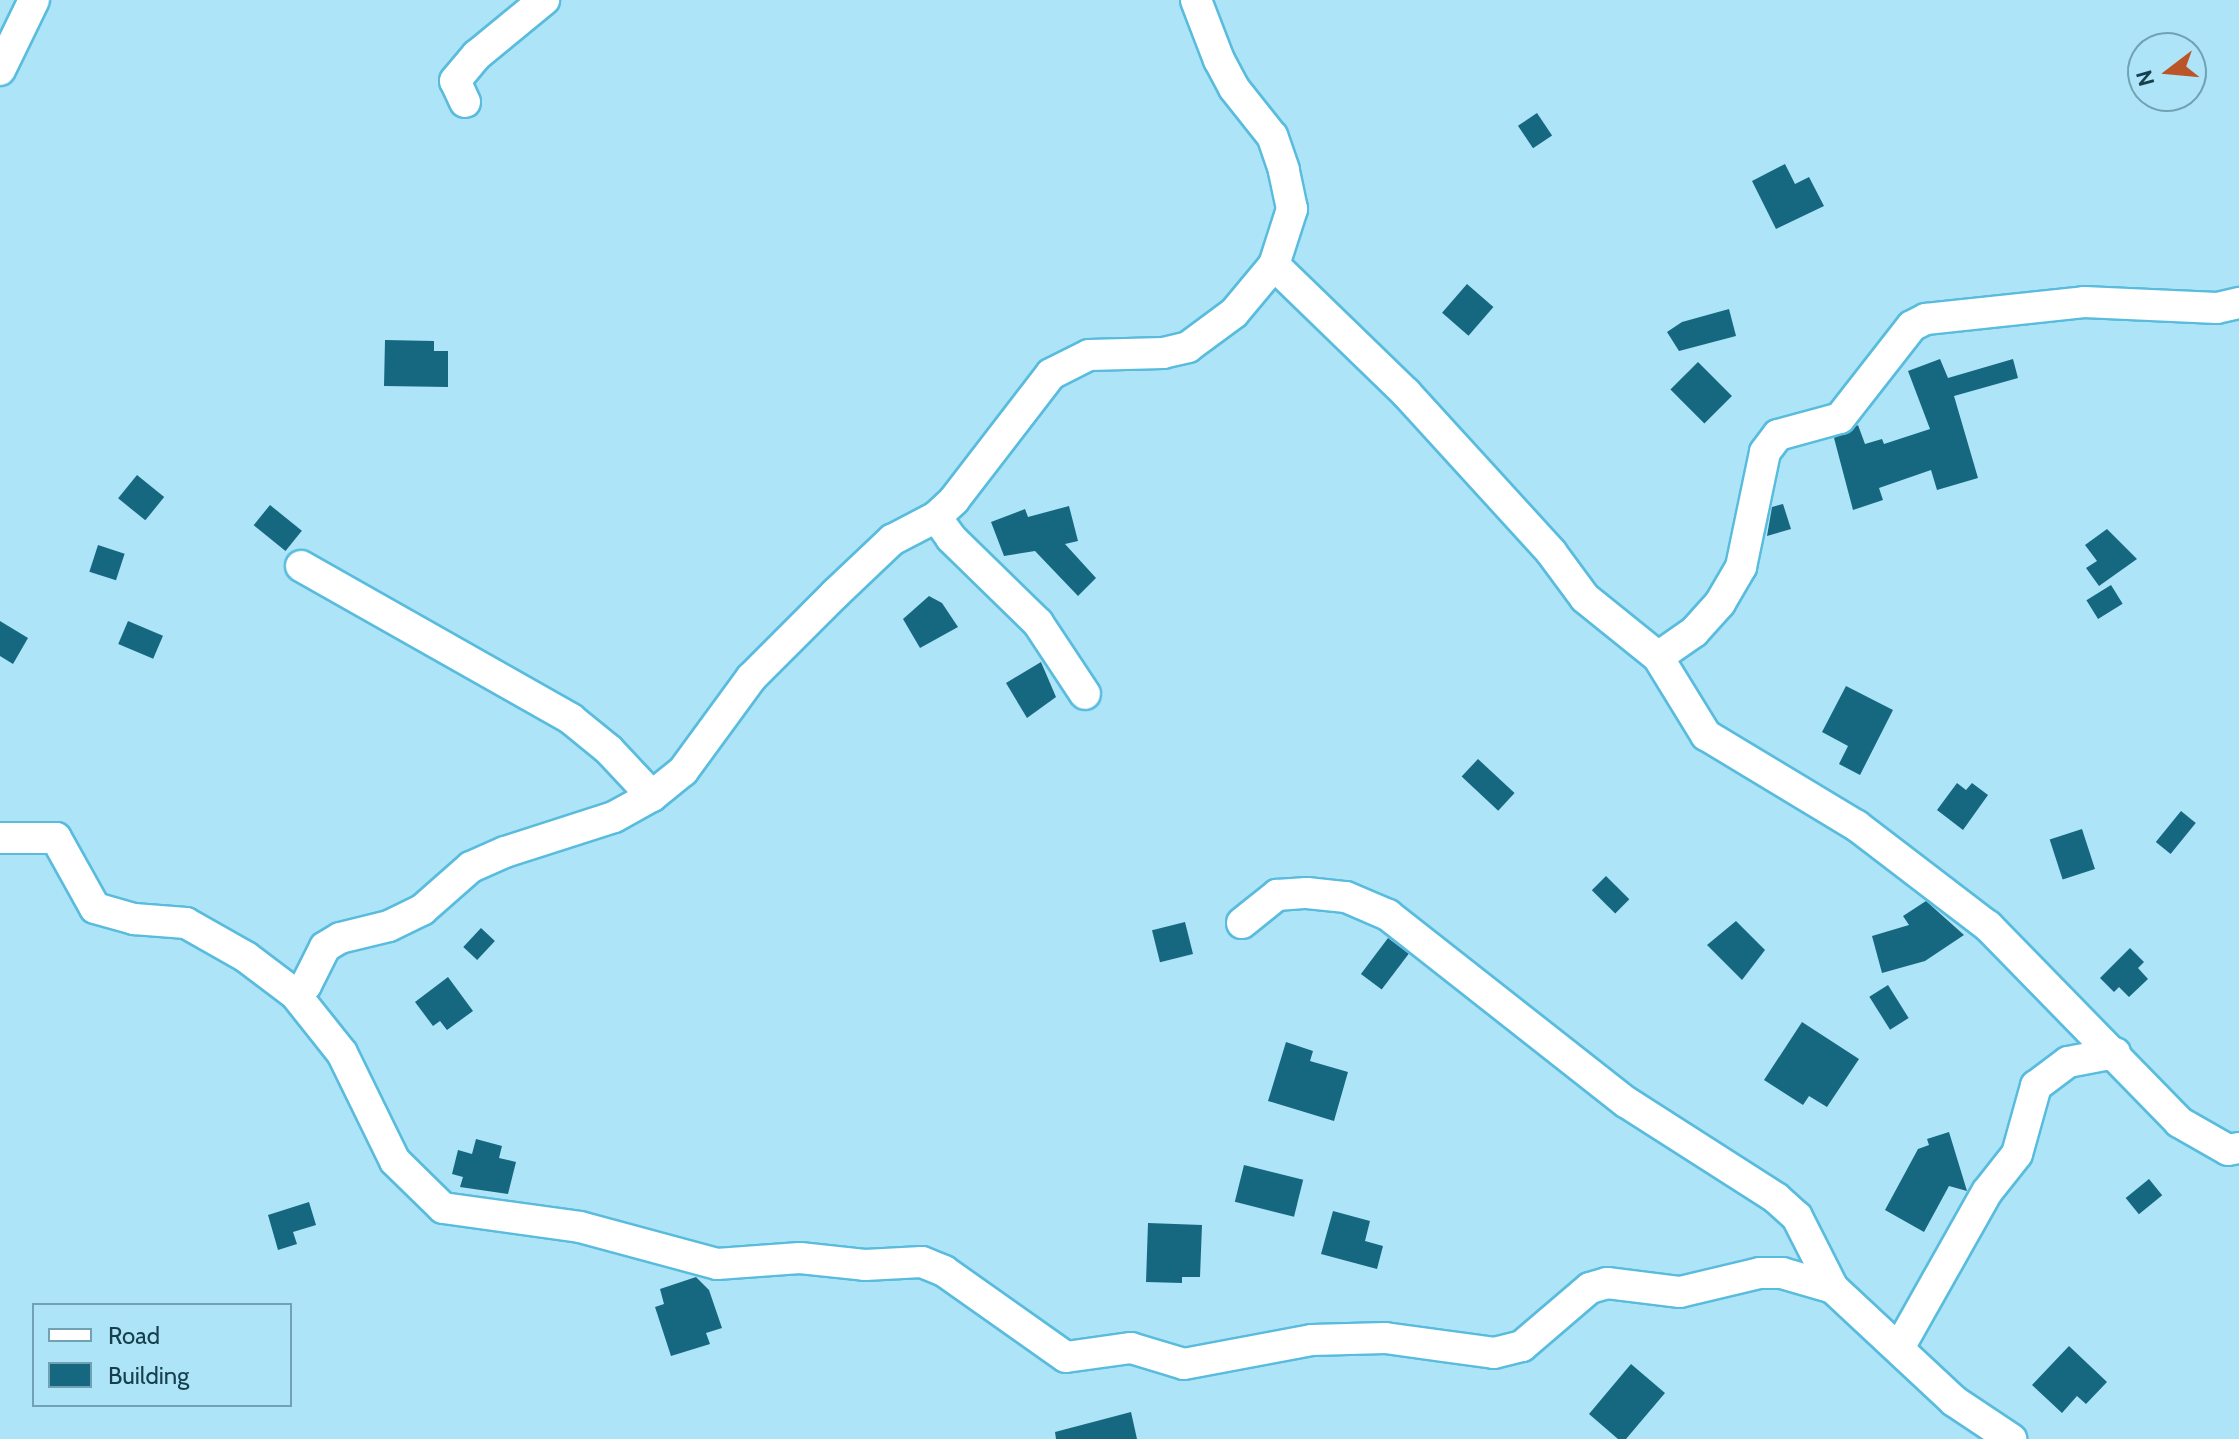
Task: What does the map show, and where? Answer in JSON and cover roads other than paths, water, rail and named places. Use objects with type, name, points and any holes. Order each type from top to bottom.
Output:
[{"type":"street","points":[[0,70],[34,0]]},
{"type":"street","points":[[465,102],[455,81],[477,55],[544,0]]},
{"type":"street","points":[[295,994],[325,947],[340,938],[389,926],[422,910],[471,867],[505,852],[614,817],[652,796],[683,771],[751,678],[892,540],[936,517],[1027,402],[1067,362],[1188,347],[1234,313],[1274,265],[1292,209],[1284,170],[1272,136],[1234,88],[1219,60],[1196,0]]},
{"type":"street","points":[[1274,265],[1406,393],[1551,552],[1564,576],[1585,598],[1658,657],[1706,735],[1845,818],[1988,926],[2179,1122],[2228,1150],[2239,1148]]},
{"type":"street","points":[[1658,657],[1703,623],[1741,567],[1765,452],[1778,435],[1840,418],[1912,326],[1926,319],[2084,302],[2217,308],[2239,303]]},
{"type":"street","points":[[936,517],[951,538],[1038,623],[1085,694]]},
{"type":"street","points":[[301,566],[571,719],[609,750],[652,796]]},
{"type":"street","points":[[0,838],[56,838],[95,908],[134,919],[186,923],[246,957],[295,994],[342,1053],[395,1161],[443,1208],[580,1227],[717,1264],[800,1258],[865,1265],[922,1262],[944,1271],[1066,1357],[1131,1348],[1184,1364],[1312,1340],[1385,1338],[1494,1353],[1532,1340],[1590,1288],[1607,1283],[1680,1292],[1760,1273],[1782,1273],[1833,1288]]},
{"type":"street","points":[[1242,923],[1277,895],[1307,893],[1346,897],[1388,915],[1626,1102],[1776,1198],[1811,1238],[1833,1288],[1954,1401],[2011,1439]]},
{"type":"street","points":[[1899,1348],[1987,1192],[2017,1154],[2036,1086],[2068,1062],[2115,1053]]}]
